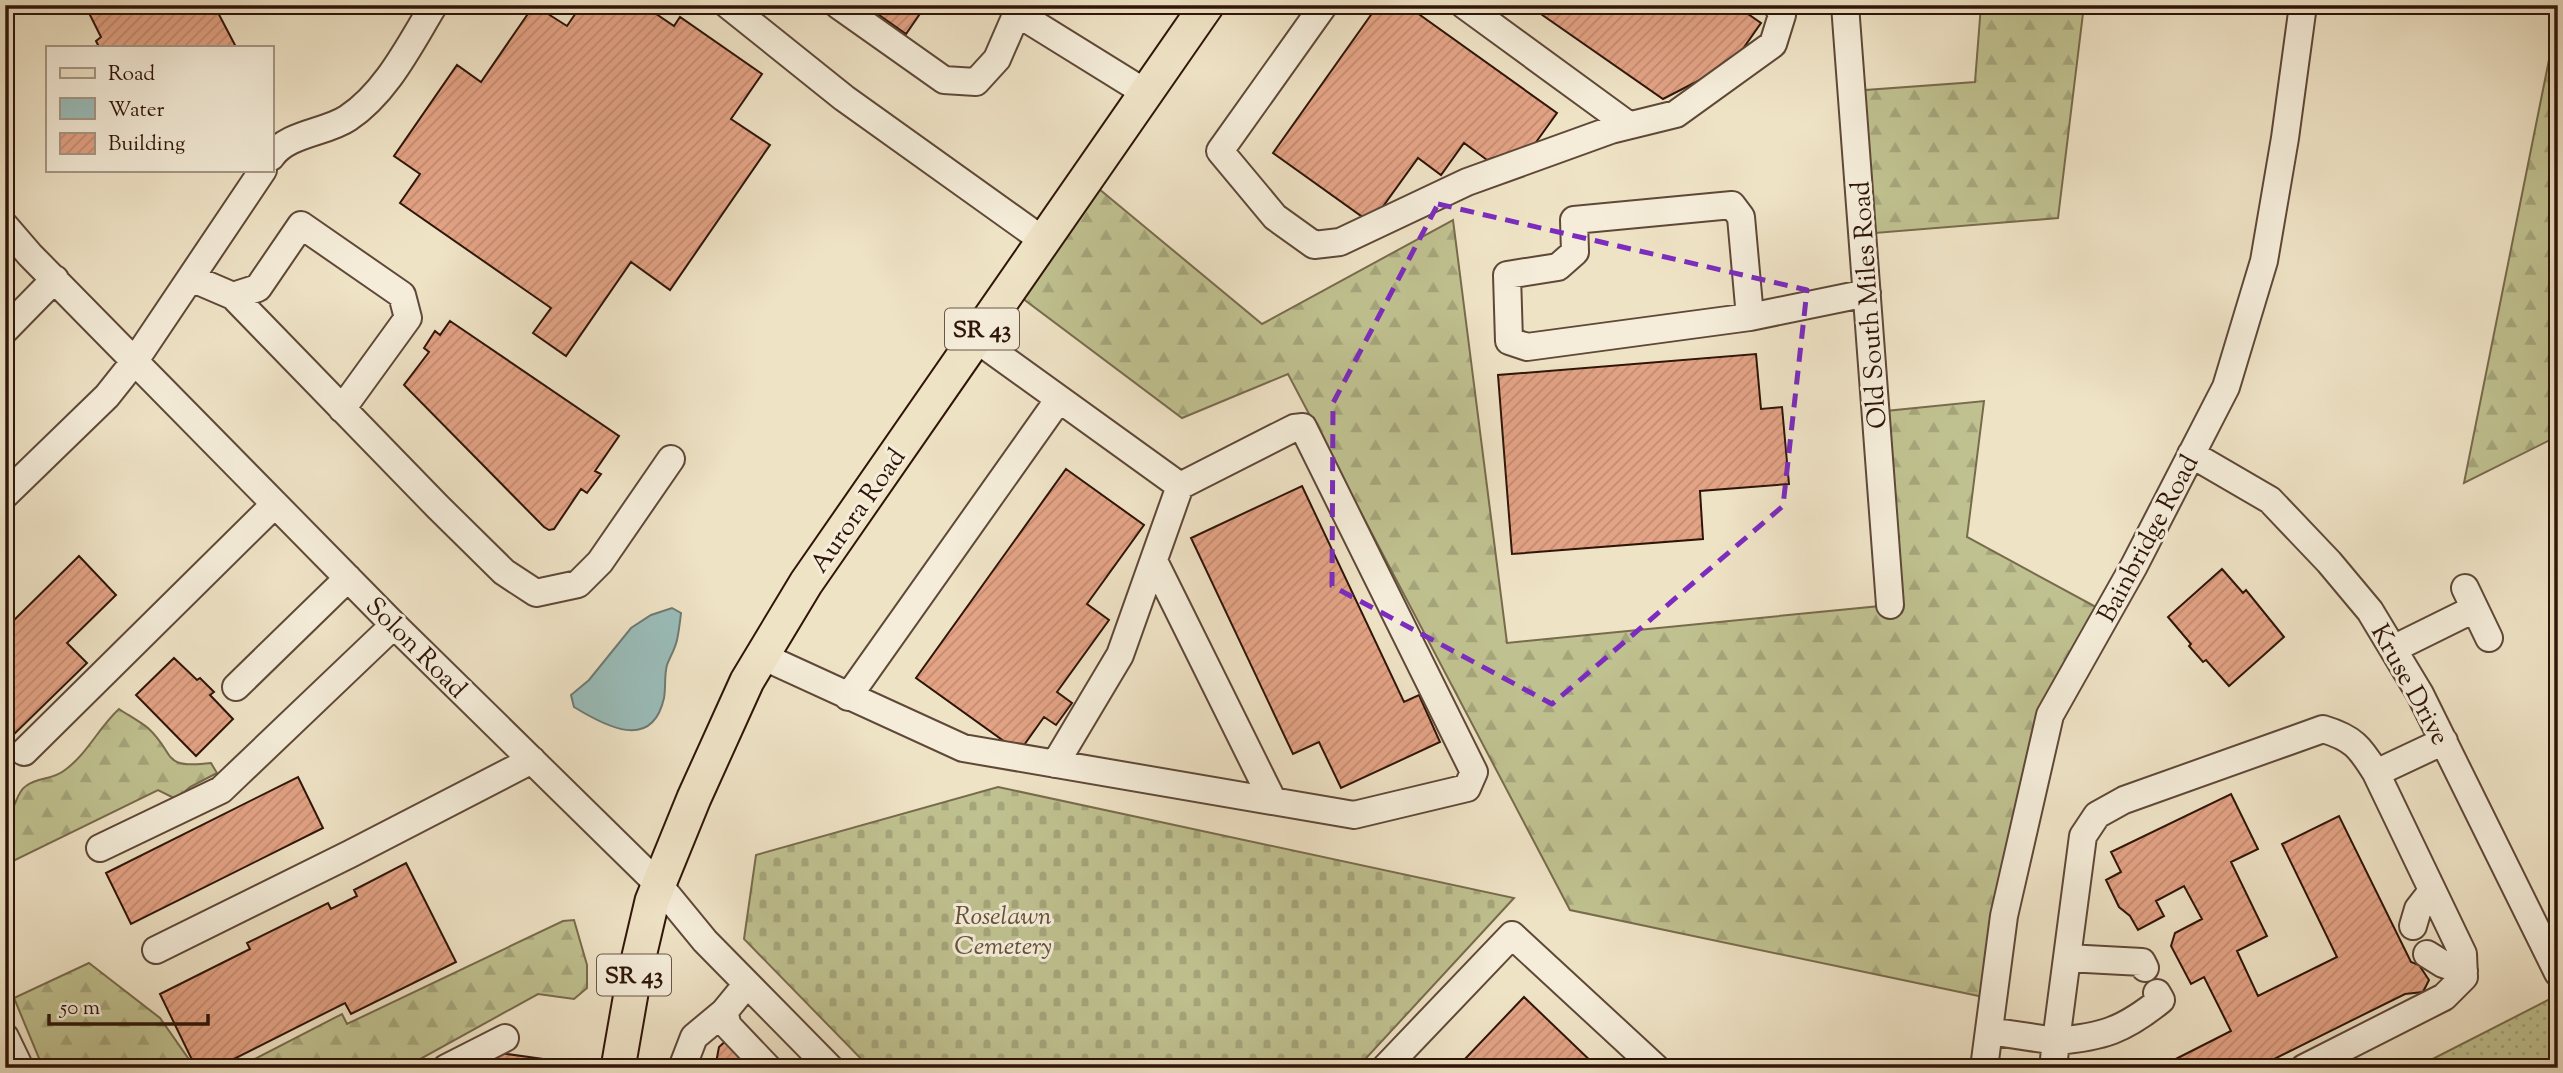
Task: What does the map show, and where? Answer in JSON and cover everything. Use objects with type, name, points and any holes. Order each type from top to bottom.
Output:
[{"type":"main road","name":"Aurora Road","points":[[618,1068],[633,982],[652,901],[747,681],[806,583],[1207,5]]},
{"type":"street","points":[[273,155],[305,135],[347,119],[377,93],[434,5]]},
{"type":"street","points":[[728,5],[844,98],[1044,241]]},
{"type":"street","points":[[838,5],[944,80],[976,82],[997,59],[1016,9],[1146,93]]},
{"type":"street","points":[[1324,5],[1220,151],[1275,217],[1314,245],[1340,242],[1467,182],[1627,124],[1676,114],[1773,44],[1782,15],[1777,5]]},
{"type":"street","points":[[1464,5],[1627,124]]},
{"type":"street","name":"Old South Miles Road","points":[[1845,5],[1890,605]]},
{"type":"street","name":"Bainbridge Road","points":[[1984,1068],[2004,916],[2050,715],[2134,566],[2226,387],[2264,261],[2285,138],[2303,5]]},
{"type":"street","points":[[5,495],[107,396],[134,362],[262,172]]},
{"type":"street","points":[[1751,317],[1741,217],[1732,205],[1574,220],[1575,252],[1558,267],[1507,275],[1509,341],[1527,347],[1751,317],[1867,293]]},
{"type":"street","points":[[233,296],[258,288],[301,225],[402,295],[408,318],[342,409]]},
{"type":"street","name":"Solon Road","points":[[5,226],[30,256],[394,625],[659,885],[705,941],[830,1068]]},
{"type":"street","points":[[191,278],[233,296],[504,572],[536,593],[578,584],[600,562],[671,459]]},
{"type":"street","points":[[5,330],[55,279]]},
{"type":"street","points":[[976,339],[1180,486]]},
{"type":"street","points":[[848,697],[1059,399]]},
{"type":"street","points":[[762,656],[962,748],[1055,764],[1273,801],[1354,815],[1467,788],[1474,772],[1303,427],[1294,428],[1180,486],[1120,655],[1055,764]]},
{"type":"street","name":"Kruse Drive","points":[[2191,454],[2270,500],[2329,562],[2370,611],[2420,694],[2558,973]]},
{"type":"street","points":[[24,752],[275,504]]},
{"type":"street","points":[[1154,561],[1273,801]]},
{"type":"street","points":[[236,687],[348,578]]},
{"type":"street","points":[[2393,649],[2469,599],[2489,638]]},
{"type":"street","points":[[100,848],[221,790],[394,625]]},
{"type":"street","points":[[2053,1068],[2084,836],[2097,815],[2124,800],[2323,729],[2345,736],[2364,754],[2376,773],[2463,954],[2464,976],[2444,997],[2304,1068]]},
{"type":"street","points":[[2376,773],[2444,741]]},
{"type":"street","points":[[156,950],[349,855],[532,760]]},
{"type":"street","points":[[2413,926],[2418,909],[2432,891]]},
{"type":"street","points":[[1401,1062],[1512,935],[1656,1068]]},
{"type":"street","points":[[2427,954],[2443,964],[2464,971]]},
{"type":"street","points":[[2067,958],[2142,962],[2145,968]]},
{"type":"street","points":[[682,1068],[694,1037],[724,1012],[747,984]]},
{"type":"street","points":[[1989,1031],[2056,1041],[2092,1038],[2133,1023],[2161,1000],[2157,993]]},
{"type":"street","points":[[724,1012],[727,1026],[768,1068]]},
{"type":"street","points":[[5,1037],[20,1068]]},
{"type":"street","points":[[446,1068],[505,1038]]},
{"type":"highlighted area","points":[[1438,204],[1807,290],[1783,506],[1552,704],[1332,586],[1333,403]]},
{"type":"green space","points":[[1981,5],[2084,5],[2058,218],[1863,234],[1852,91],[1975,82]]},
{"type":"green space","points":[[2558,15],[2558,436],[2464,483]]},
{"type":"green space","points":[[1087,179],[1262,324],[1453,220],[1507,643],[1890,605],[1876,412],[1984,401],[1967,537],[2107,613],[2050,715],[1993,999],[1570,910],[1288,374],[1182,418],[1010,289]]},
{"type":"green space","points":[[119,709],[148,728],[176,762],[211,763],[217,773],[190,787],[176,799],[158,790],[5,865],[5,816],[12,810],[22,789],[65,770]]},
{"type":"green space","name":"Roselawn Cemetery","points":[[998,787],[1514,898],[1357,1068],[870,1068],[744,939],[756,855]]},
{"type":"green space","points":[[574,920],[587,965],[587,988],[574,999],[538,994],[404,1068],[237,1068],[342,1014],[347,1024],[563,921]]},
{"type":"green space","points":[[89,963],[160,1018],[195,1068],[43,1068],[14,998]]},
{"type":"green space","points":[[2558,995],[2558,1068],[2415,1068]]},
{"type":"water","points":[[672,608],[681,613],[678,637],[667,665],[664,698],[658,715],[649,725],[638,730],[613,727],[574,707],[571,695],[589,680],[631,628],[651,615]]},
{"type":"building","points":[[85,5],[214,5],[235,46],[98,46],[96,41],[101,37]]},
{"type":"building","points":[[534,5],[567,26],[580,7],[577,5],[643,5],[674,26],[680,17],[762,74],[731,119],[770,145],[670,290],[631,262],[566,356],[533,333],[551,308],[400,203],[420,174],[394,156],[457,65],[481,82]]},
{"type":"building","points":[[865,5],[926,5],[906,34]]},
{"type":"building","points":[[1378,5],[1406,5],[1557,113],[1534,145],[1487,160],[1464,143],[1441,175],[1418,158],[1371,223],[1273,153]]},
{"type":"building","points":[[1528,5],[1735,5],[1761,23],[1733,63],[1663,99]]},
{"type":"building","points":[[450,321],[619,436],[595,471],[601,474],[587,493],[581,489],[554,529],[544,527],[404,385],[429,352],[424,348],[435,331],[440,335]]},
{"type":"building","points":[[1756,354],[1761,409],[1782,407],[1789,484],[1700,491],[1703,539],[1512,554],[1498,375]]},
{"type":"building","points":[[1066,469],[1144,525],[1087,604],[1109,620],[1057,692],[1072,703],[1056,725],[1044,717],[1019,752],[916,678]]},
{"type":"building","points":[[1302,486],[1404,702],[1419,695],[1440,742],[1341,788],[1319,742],[1293,754],[1191,538]]},
{"type":"building","points":[[79,556],[116,595],[67,643],[87,663],[5,743],[5,629]]},
{"type":"building","points":[[2222,569],[2243,593],[2246,590],[2284,637],[2229,686],[2206,660],[2203,662],[2168,617]]},
{"type":"building","points":[[174,658],[214,692],[210,695],[233,719],[196,756],[136,695]]},
{"type":"building","points":[[298,777],[323,828],[131,924],[106,873]]},
{"type":"building","points":[[2231,794],[2258,849],[2231,862],[2267,936],[2237,951],[2258,996],[2337,957],[2282,844],[2339,816],[2411,962],[2419,965],[2429,980],[2423,992],[2405,994],[2256,1068],[2158,1068],[2231,1031],[2204,977],[2191,984],[2171,946],[2175,933],[2202,919],[2184,886],[2156,901],[2164,916],[2138,930],[2130,916],[2119,907],[2106,880],[2121,872],[2111,852]]},
{"type":"building","points":[[406,863],[456,962],[351,1014],[345,1003],[216,1068],[196,1068],[160,994],[250,949],[247,943],[328,903],[331,909],[357,896],[354,890]]},
{"type":"building","points":[[1524,997],[1598,1068],[1470,1068],[1463,1061]]},
{"type":"building","points":[[729,1038],[757,1068],[715,1068],[719,1047]]},
{"type":"building","points":[[485,1051],[544,1059],[543,1068],[483,1068]]}]
